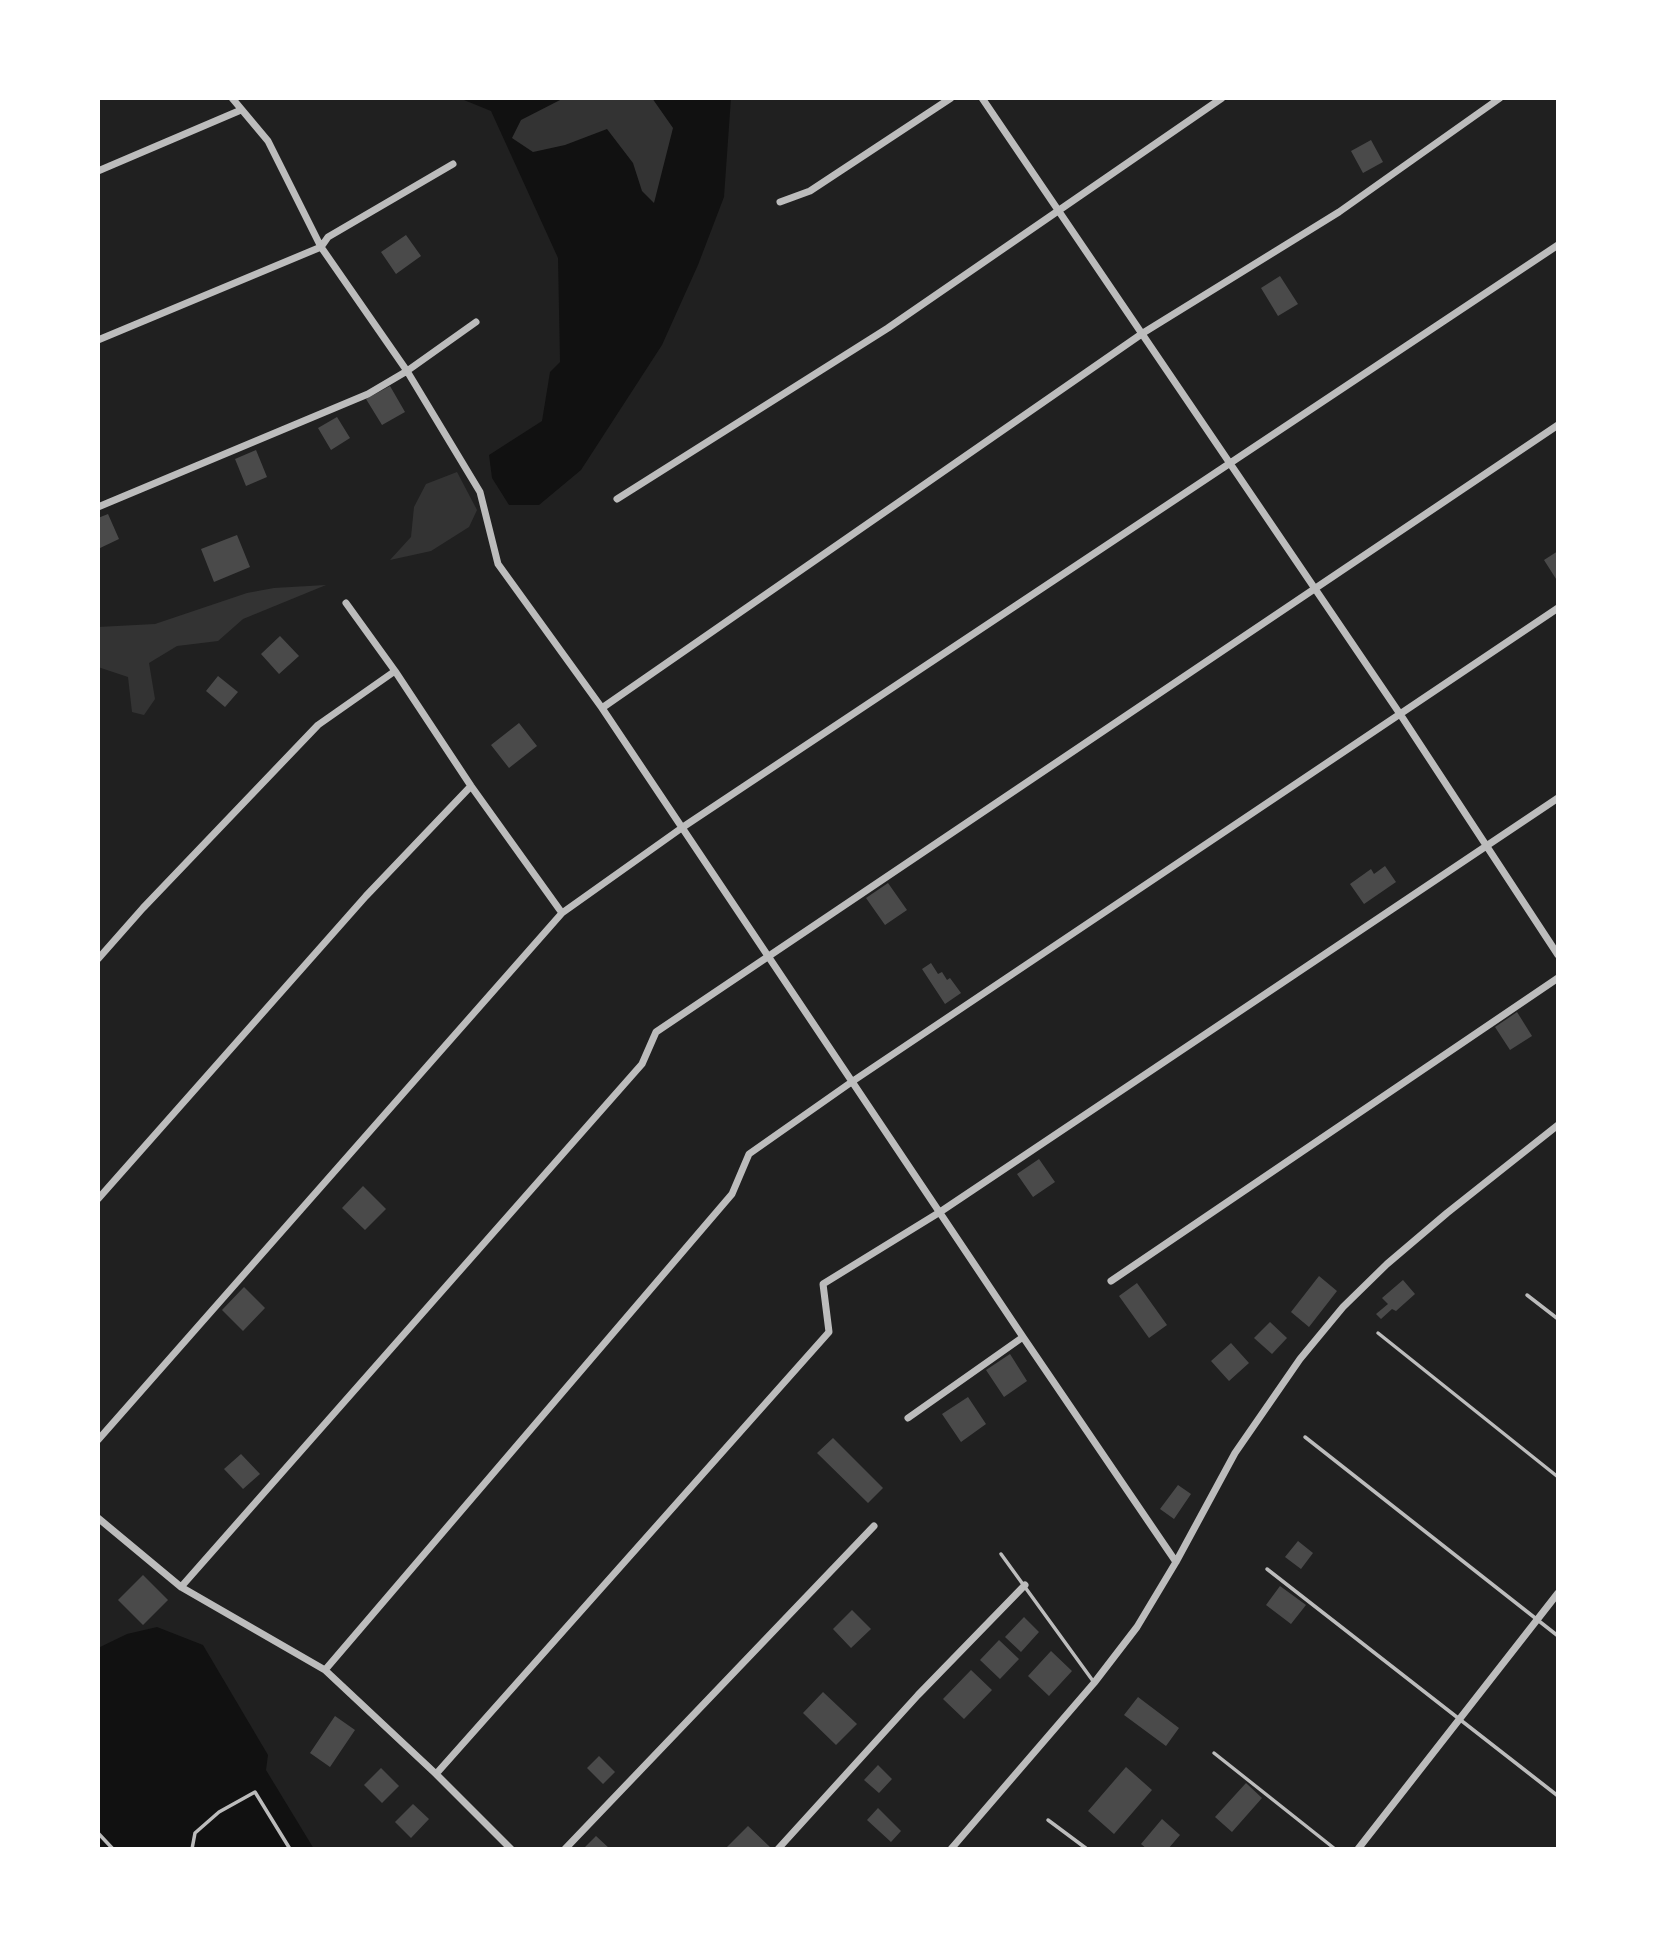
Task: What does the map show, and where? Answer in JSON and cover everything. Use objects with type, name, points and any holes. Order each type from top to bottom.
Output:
[{"type":"street","points":[[232,98],[268,141],[321,247],[407,371],[480,492],[498,564],[602,708],[683,827],[768,958],[1176,1562]]},
{"type":"street","points":[[780,202],[810,191],[951,98]]},
{"type":"street","points":[[982,98],[1143,333],[1229,465],[1316,589],[1558,955]]},
{"type":"street","points":[[617,499],[888,328],[1222,98]]},
{"type":"street","points":[[602,708],[1143,333],[1339,212],[1500,98]]},
{"type":"street","points":[[98,171],[241,110]]},
{"type":"street","points":[[98,341],[321,247],[328,237],[453,164]]},
{"type":"street","points":[[98,1440],[562,913],[683,827],[1558,245]]},
{"type":"street","points":[[98,507],[368,394],[407,371],[476,322]]},
{"type":"street","points":[[181,1587],[642,1064],[656,1032],[1558,425]]},
{"type":"street","points":[[346,603],[396,671],[471,786],[562,913]]},
{"type":"street","points":[[325,1670],[732,1194],[749,1154],[853,1081],[1558,608]]},
{"type":"street","points":[[98,959],[143,908],[318,725],[396,671]]},
{"type":"street","points":[[98,1199],[366,896],[471,786]]},
{"type":"street","points":[[436,1773],[830,1332],[823,1284],[940,1212],[1558,798]]},
{"type":"street","points":[[1111,1282],[1558,978]]},
{"type":"street","points":[[951,1849],[1094,1683],[1137,1627],[1235,1453],[1300,1359],[1343,1307],[1387,1264],[1447,1213],[1558,1125]]},
{"type":"street","points":[[908,1418],[1023,1338]]},
{"type":"street","points":[[98,1518],[181,1587],[325,1670],[436,1773],[511,1849]]},
{"type":"street","points":[[565,1849],[874,1526]]},
{"type":"street","points":[[778,1849],[918,1695],[1025,1586]]},
{"type":"street","points":[[1358,1849],[1558,1593]]},
{"type":"lane","points":[[1527,1295],[1558,1319]]},
{"type":"lane","points":[[1378,1333],[1558,1477]]},
{"type":"lane","points":[[1305,1437],[1558,1636]]},
{"type":"lane","points":[[1001,1554],[1094,1683]]},
{"type":"lane","points":[[1267,1569],[1558,1796]]},
{"type":"lane","points":[[1214,1753],[1335,1849]]},
{"type":"lane","points":[[192,1849],[195,1833],[219,1812],[255,1792],[290,1849]]},
{"type":"lane","points":[[1048,1820],[1087,1849]]},
{"type":"lane","points":[[98,1833],[113,1849]]},
{"type":"shaded area","points":[[98,98],[459,98],[491,111],[558,258],[560,362],[550,372],[542,421],[489,455],[492,478],[509,505],[539,505],[581,470],[662,345],[698,265],[724,197],[731,98],[1558,98],[1558,1849],[314,1849],[266,1770],[268,1755],[203,1645],[157,1627],[127,1634],[98,1648]]},
{"type":"shaded area","points":[[564,98],[652,98],[673,128],[654,203],[642,191],[633,163],[607,129],[565,145],[533,152],[512,138],[521,120]]},
{"type":"shaded area","points":[[457,472],[477,510],[469,527],[431,551],[390,560],[411,537],[414,507],[426,484]]},
{"type":"shaded area","points":[[326,585],[243,619],[218,641],[177,646],[149,663],[155,699],[144,715],[132,712],[128,677],[98,667],[98,627],[155,624],[247,593],[274,588]]},
{"type":"building","points":[[1371,140],[1383,162],[1363,173],[1351,151]]},
{"type":"building","points":[[406,235],[421,256],[396,274],[381,252]]},
{"type":"building","points":[[1280,276],[1298,304],[1278,316],[1261,288]]},
{"type":"building","points":[[390,386],[405,412],[382,425],[366,399]]},
{"type":"building","points":[[337,417],[350,438],[331,450],[318,428]]},
{"type":"building","points":[[256,450],[267,477],[246,486],[235,459]]},
{"type":"building","points":[[108,514],[119,539],[98,549],[98,518]]},
{"type":"building","points":[[237,535],[250,567],[214,582],[201,549]]},
{"type":"building","points":[[1558,551],[1558,582],[1544,560]]},
{"type":"building","points":[[280,636],[299,656],[279,674],[261,654]]},
{"type":"building","points":[[218,676],[238,692],[225,707],[206,691]]},
{"type":"building","points":[[519,723],[537,746],[509,768],[491,745]]},
{"type":"building","points":[[1385,866],[1396,882],[1364,904],[1350,884],[1371,869],[1374,874]]},
{"type":"building","points":[[888,883],[907,910],[885,925],[866,898]]},
{"type":"building","points":[[931,963],[938,974],[942,972],[947,980],[950,978],[961,993],[945,1004],[922,969]]},
{"type":"building","points":[[1517,1012],[1532,1036],[1510,1050],[1495,1027]]},
{"type":"building","points":[[1039,1159],[1055,1182],[1033,1197],[1017,1174]]},
{"type":"building","points":[[363,1186],[386,1209],[365,1230],[342,1208]]},
{"type":"building","points":[[1319,1276],[1337,1291],[1309,1327],[1291,1312]]},
{"type":"building","points":[[1403,1280],[1415,1294],[1396,1311],[1392,1309],[1381,1319],[1376,1314],[1388,1304],[1382,1298]]},
{"type":"building","points":[[1137,1283],[1167,1325],[1149,1338],[1119,1296]]},
{"type":"building","points":[[244,1287],[265,1308],[243,1331],[222,1310]]},
{"type":"building","points":[[1270,1322],[1287,1338],[1272,1354],[1254,1338]]},
{"type":"building","points":[[1231,1343],[1249,1363],[1229,1381],[1211,1361]]},
{"type":"building","points":[[1010,1354],[1027,1381],[1004,1397],[986,1370]]},
{"type":"building","points":[[968,1397],[986,1424],[961,1442],[942,1414]]},
{"type":"building","points":[[833,1438],[883,1488],[868,1503],[817,1453]]},
{"type":"building","points":[[241,1454],[260,1474],[243,1489],[224,1469]]},
{"type":"building","points":[[1178,1485],[1191,1494],[1174,1519],[1160,1509]]},
{"type":"building","points":[[1298,1541],[1313,1553],[1301,1569],[1285,1557]]},
{"type":"building","points":[[143,1575],[168,1600],[143,1625],[118,1600]]},
{"type":"building","points":[[1280,1586],[1306,1605],[1291,1624],[1266,1605]]},
{"type":"building","points":[[852,1610],[871,1629],[851,1648],[833,1629]]},
{"type":"building","points":[[1024,1617],[1039,1632],[1021,1652],[1005,1637]]},
{"type":"building","points":[[999,1640],[1019,1659],[1000,1679],[980,1660]]},
{"type":"building","points":[[1051,1651],[1072,1671],[1049,1696],[1028,1676]]},
{"type":"building","points":[[971,1670],[992,1690],[964,1719],[943,1699]]},
{"type":"building","points":[[823,1692],[857,1724],[836,1745],[803,1713]]},
{"type":"building","points":[[1138,1697],[1179,1728],[1166,1746],[1124,1715]]},
{"type":"building","points":[[335,1716],[355,1730],[330,1767],[310,1753]]},
{"type":"building","points":[[599,1756],[615,1772],[603,1784],[587,1768]]},
{"type":"building","points":[[878,1765],[892,1779],[879,1793],[864,1780]]},
{"type":"building","points":[[1126,1767],[1152,1790],[1114,1834],[1088,1811]]},
{"type":"building","points":[[381,1768],[399,1786],[382,1803],[364,1785]]},
{"type":"building","points":[[1246,1783],[1262,1798],[1232,1832],[1215,1817]]},
{"type":"building","points":[[413,1804],[429,1819],[411,1838],[395,1822]]},
{"type":"building","points":[[878,1808],[901,1831],[891,1842],[867,1820]]},
{"type":"building","points":[[1162,1819],[1180,1835],[1168,1849],[1147,1849],[1141,1844]]},
{"type":"building","points":[[748,1826],[769,1849],[725,1849]]},
{"type":"building","points":[[596,1836],[610,1849],[583,1849]]}]
